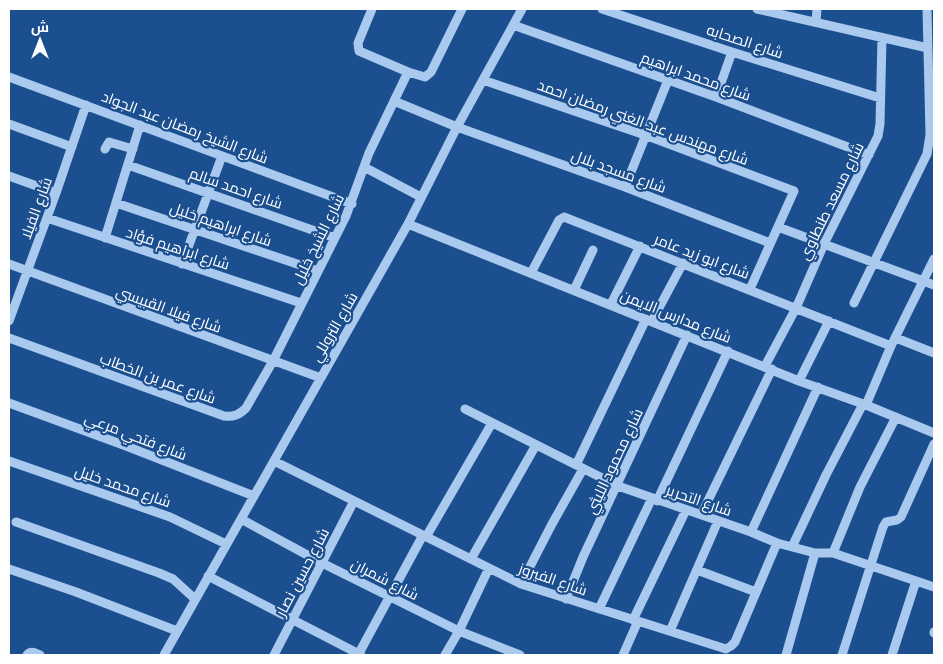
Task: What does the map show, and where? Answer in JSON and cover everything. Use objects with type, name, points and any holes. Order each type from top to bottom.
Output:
[{"type":"street","points":[[372,9],[358,43],[359,51],[408,72],[425,77],[429,75],[462,9]]},
{"type":"street","name":"شارع التروللي","points":[[168,654],[177,631],[408,224],[457,127],[522,9]]},
{"type":"street","name":"شارع الصحابه","points":[[602,9],[880,98]]},
{"type":"street","points":[[757,9],[928,48]]},
{"type":"street","points":[[816,22],[817,9]]},
{"type":"street","points":[[854,303],[924,163],[929,144],[932,120],[927,9]]},
{"type":"street","name":"شارع محمد ابراهيم","points":[[513,25],[716,97],[869,155]]},
{"type":"street","name":"شارع مسعد طنطاوي","points":[[702,515],[824,244],[869,155],[879,130],[882,38]]},
{"type":"street","points":[[716,97],[732,52]]},
{"type":"street","name":"شارع الشيخ خليل","points":[[273,361],[352,204],[364,168],[408,72]]},
{"type":"street","name":"شارع الشيخ رمضان عبد الجواد","points":[[9,77],[352,204]]},
{"type":"street","name":"شارع مهندس عبد الغني رمضان احمد","points":[[483,80],[645,135],[794,191],[778,226]]},
{"type":"street","points":[[624,187],[668,80]]},
{"type":"street","name":"شارع مسجد بلال","points":[[394,101],[457,127],[624,187],[770,243]]},
{"type":"street","name":"شارع الفيلا","points":[[9,321],[86,105]]},
{"type":"street","points":[[9,124],[72,147]]},
{"type":"street","points":[[105,238],[140,125]]},
{"type":"street","points":[[105,149],[109,142],[132,149]]},
{"type":"street","points":[[182,264],[222,156]]},
{"type":"street","name":"شارع احمد سالم","points":[[128,165],[335,238]]},
{"type":"street","points":[[364,168],[421,197]]},
{"type":"street","points":[[9,176],[56,193]]},
{"type":"street","name":"شارع ابراهيم خليل","points":[[116,202],[318,271]]},
{"type":"street","name":"شارع ابو زيد عامر","points":[[531,272],[559,220],[564,217],[891,346]]},
{"type":"street","name":"شارع ابراهيم فؤاد","points":[[47,218],[301,303]]},
{"type":"street","name":"شارع مدارس الايمن","points":[[408,224],[799,381],[864,404],[934,433]]},
{"type":"street","points":[[750,289],[778,226],[934,285]]},
{"type":"street","points":[[611,304],[640,246]]},
{"type":"street","points":[[574,290],[593,250]]},
{"type":"street","points":[[792,548],[826,475],[864,404],[934,259]]},
{"type":"street","points":[[521,584],[580,467],[649,320],[683,263]]},
{"type":"street","name":"شارع فيلا القبيسي","points":[[9,264],[320,378]]},
{"type":"street","points":[[799,381],[829,321]]},
{"type":"street","name":"شارع محمود الليثي","points":[[566,599],[687,335]]},
{"type":"street","name":"شارع عمر بن الخطاب","points":[[9,338],[224,416],[232,417],[240,414],[246,408],[273,361]]},
{"type":"street","points":[[896,338],[934,353]]},
{"type":"street","points":[[599,609],[728,351]]},
{"type":"street","points":[[751,532],[818,388]]},
{"type":"street","name":"شارع فتحي مرعي","points":[[9,403],[254,496]]},
{"type":"street","name":"شارع التحرير","points":[[465,409],[618,486],[654,500],[751,532],[792,548],[815,553],[833,553],[934,588]]},
{"type":"street","points":[[833,553],[860,487],[896,417]]},
{"type":"street","points":[[208,576],[359,655],[390,597],[492,422]]},
{"type":"street","points":[[842,655],[883,527],[886,522],[897,520],[901,517],[934,444]]},
{"type":"street","points":[[471,559],[536,445]]},
{"type":"street","name":"شارع محمد خليل","points":[[9,460],[170,517],[226,544]]},
{"type":"street","name":"شارع الفيروز","points":[[274,461],[521,584],[726,649],[731,646],[777,543]]},
{"type":"street","name":"شارع حسين نصار","points":[[274,655],[354,501]]},
{"type":"street","points":[[623,655],[636,621],[686,510]]},
{"type":"street","name":"شارع شمران","points":[[241,519],[322,563],[459,631],[520,655]]},
{"type":"street","points":[[670,631],[718,521]]},
{"type":"street","points":[[16,522],[173,579],[195,599]]},
{"type":"street","points":[[786,655],[815,553]]},
{"type":"street","points":[[445,655],[459,631],[489,568]]},
{"type":"street","points":[[9,569],[76,592],[177,631]]},
{"type":"street","points":[[697,570],[756,592]]},
{"type":"street","points":[[895,655],[916,581]]},
{"type":"street","points":[[27,655],[30,652],[40,655]]}]
